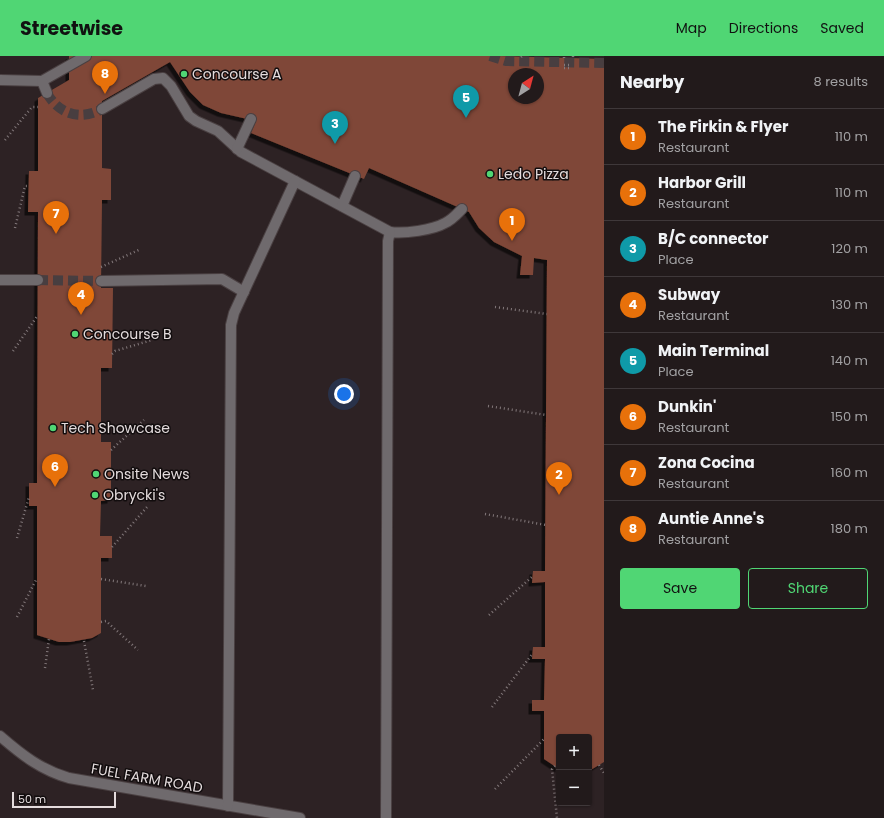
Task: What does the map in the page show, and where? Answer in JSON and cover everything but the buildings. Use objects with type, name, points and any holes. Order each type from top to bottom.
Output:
[{"type":"lane","points":[[0,80],[42,81],[86,56]]},
{"type":"lane","points":[[102,109],[154,79],[163,78],[171,86],[189,116],[218,131],[237,149],[390,232],[404,232],[448,222],[462,209]]},
{"type":"lane","points":[[42,81],[47,93]]},
{"type":"lane","points":[[237,149],[251,119]]},
{"type":"lane","points":[[342,206],[355,176]]},
{"type":"lane","points":[[228,806],[230,331],[232,319],[295,181]]},
{"type":"lane","points":[[386,818],[388,241],[390,232]]},
{"type":"lane","points":[[101,281],[222,279],[244,292]]},
{"type":"lane","points":[[0,280],[38,280]]},
{"type":"lane","name":"FUEL FARM ROAD","points":[[0,736],[34,763],[56,775],[91,783],[300,818]]},
{"type":"path","points":[[564,66],[570,67]]},
{"type":"path","points":[[5,140],[32,107],[38,107]]},
{"type":"path","points":[[15,228],[25,186],[29,186]]},
{"type":"path","points":[[102,267],[141,249]]},
{"type":"path","points":[[495,307],[547,314]]},
{"type":"path","points":[[13,350],[38,314]]},
{"type":"path","points":[[112,354],[115,351],[152,340]]},
{"type":"path","points":[[488,406],[546,415]]},
{"type":"path","points":[[111,450],[144,420]]},
{"type":"path","points":[[17,538],[29,497]]},
{"type":"path","points":[[112,547],[148,506]]},
{"type":"path","points":[[485,514],[546,525]]},
{"type":"path","points":[[489,615],[532,576]]},
{"type":"path","points":[[17,617],[37,578]]},
{"type":"path","points":[[101,579],[146,586]]},
{"type":"path","points":[[101,622],[106,621],[138,650]]},
{"type":"path","points":[[45,668],[50,639]]},
{"type":"path","points":[[84,641],[93,690]]},
{"type":"path","points":[[492,707],[532,653]]},
{"type":"path","points":[[495,789],[544,739]]},
{"type":"path","points":[[599,765],[604,773]]},
{"type":"path","points":[[555,766],[552,769],[557,818]]},
{"type":"tunnel","points":[[490,56],[506,61],[604,63]]},
{"type":"tunnel","points":[[47,93],[57,106],[71,113],[86,115],[102,109]]},
{"type":"tunnel","points":[[38,280],[101,281]]},
{"type":"place","name":"Concourse A","points":[[184,74]]},
{"type":"place","name":"Auntie Anne's","points":[[105,94]]},
{"type":"place","name":"Main Terminal","points":[[466,118]]},
{"type":"place","name":"B/C connector","points":[[335,144]]},
{"type":"place","name":"Ledo Pizza","points":[[490,174]]},
{"type":"place","name":"Zona Cocina","points":[[56,234]]},
{"type":"place","name":"The Firkin & Flyer","points":[[512,241]]},
{"type":"place","name":"Subway","points":[[81,315]]},
{"type":"place","name":"Concourse B","points":[[75,334]]},
{"type":"place","name":"Tech Showcase","points":[[53,428]]},
{"type":"place","name":"Onsite News","points":[[96,474]]},
{"type":"place","name":"Dunkin'","points":[[55,487]]},
{"type":"place","name":"Obrycki's","points":[[95,495]]},
{"type":"place","name":"Harbor Grill","points":[[559,495]]}]
